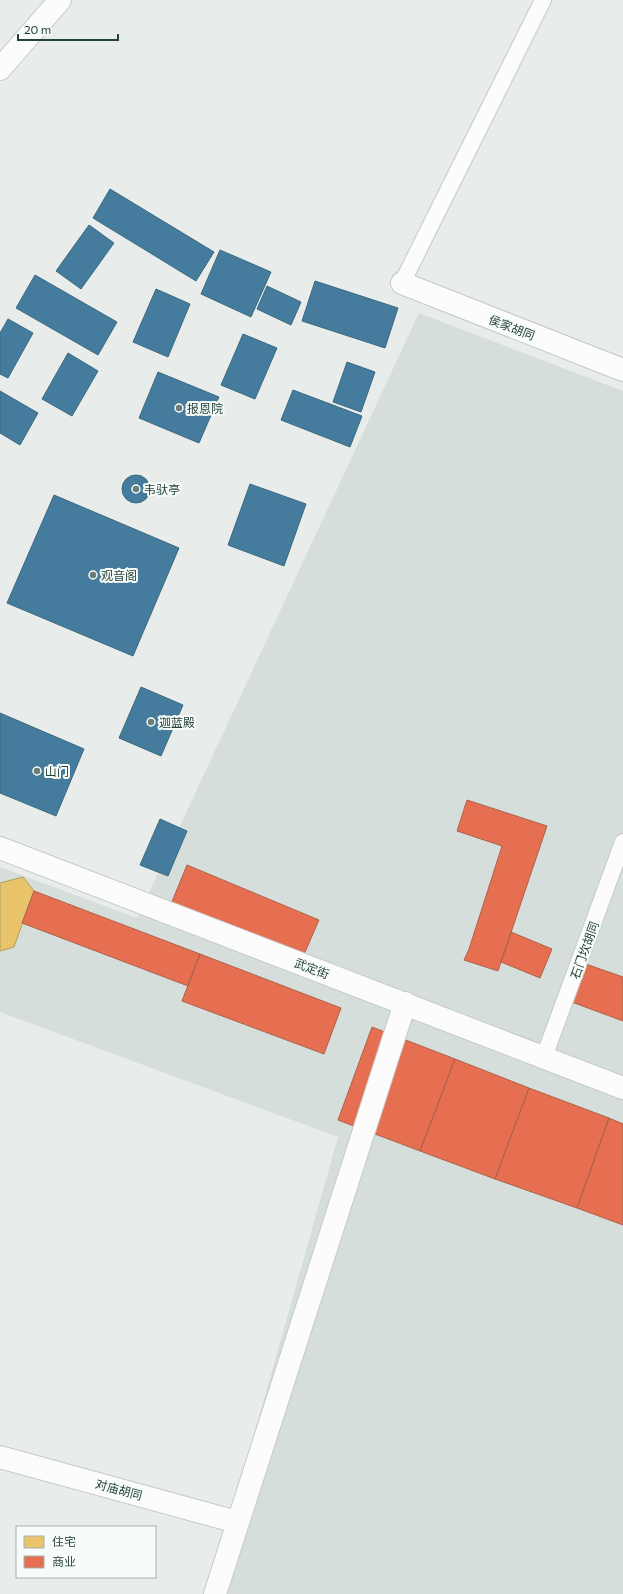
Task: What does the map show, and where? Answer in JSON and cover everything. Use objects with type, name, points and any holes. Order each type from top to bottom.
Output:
[{"type":"street","points":[[0,69],[60,0]]},
{"type":"street","name":"侯家胡同","points":[[402,284],[623,370]]},
{"type":"street","name":"武定街","points":[[0,848],[623,1088]]},
{"type":"street","points":[[215,1594],[405,1003]]},
{"type":"street","name":"对庙胡同","points":[[0,1457],[237,1522]]},
{"type":"lane","points":[[402,284],[543,0]]},
{"type":"lane","name":"石门坎胡同","points":[[544,1057],[623,842]]},
{"type":"shaded area","points":[[419,313],[623,391],[623,1594],[209,1594],[338,1137],[0,1012],[0,867],[137,918]]},
{"type":"building: 住宅","points":[[23,877],[34,891],[14,947],[0,951],[0,883]]},
{"type":"building: 商业","points":[[467,800],[547,826],[498,971],[464,960],[469,949],[502,846],[457,831]]},
{"type":"building: 商业","points":[[187,865],[319,920],[302,959],[171,904]]},
{"type":"building: 商业","points":[[34,891],[200,954],[188,986],[22,923]]},
{"type":"building: 商业","points":[[511,932],[552,949],[540,978],[501,962]]},
{"type":"building: 商业","points":[[200,954],[341,1008],[324,1054],[182,1001]]},
{"type":"building: 商业","points":[[583,963],[623,977],[623,1021],[569,1001]]},
{"type":"building: 商业","points":[[372,1027],[455,1059],[420,1151],[338,1120]]},
{"type":"building: 商业","points":[[455,1059],[529,1088],[495,1179],[420,1151]]},
{"type":"building: 商业","points":[[529,1088],[609,1118],[577,1208],[495,1179]]},
{"type":"building: 商业","points":[[609,1118],[623,1124],[623,1225],[577,1208]]},
{"type":"building: 公共","points":[[110,189],[214,252],[196,281],[93,218]]},
{"type":"building: 公共","points":[[89,225],[114,243],[81,289],[56,271]]},
{"type":"building: 公共","points":[[220,250],[271,272],[251,317],[201,294]]},
{"type":"building: 公共","points":[[35,275],[117,322],[98,355],[16,308]]},
{"type":"building: 公共","points":[[315,281],[398,308],[385,348],[302,321]]},
{"type":"building: 公共","points":[[267,286],[301,302],[291,325],[257,309]]},
{"type":"building: 公共","points":[[156,289],[190,304],[168,357],[133,342]]},
{"type":"building: 公共","points":[[8,319],[33,333],[8,378],[0,374],[0,333]]},
{"type":"building: 公共","points":[[243,334],[277,348],[255,399],[221,385]]},
{"type":"building: 公共","points":[[68,353],[98,371],[72,416],[42,399]]},
{"type":"building: 公共","points":[[347,362],[375,372],[361,412],[333,402]]},
{"type":"building: 公共","name":"报恩院","points":[[158,372],[219,397],[199,443],[139,418]]},
{"type":"building: 公共","points":[[293,390],[362,416],[350,447],[281,420]]},
{"type":"building: 公共","points":[[0,391],[38,413],[20,445],[0,433]]},
{"type":"building: 公共","name":"韦驮亭","points":[[136,475],[146,479],[150,489],[146,499],[136,503],[126,499],[122,489],[126,479]]},
{"type":"building: 公共","points":[[250,484],[306,504],[284,566],[228,545]]},
{"type":"building: 公共","name":"观音阁","points":[[54,495],[179,548],[133,656],[7,603]]},
{"type":"building: 公共","name":"迦蓝殿","points":[[141,687],[183,705],[161,756],[119,738]]},
{"type":"building: 公共","name":"山门","points":[[0,713],[84,749],[56,816],[0,793]]},
{"type":"building: 公共","points":[[160,819],[187,831],[168,876],[140,865]]},
{"type":"place","name":"报恩院","points":[[179,408]]},
{"type":"place","name":"韦驮亭","points":[[136,489]]},
{"type":"place","name":"观音阁","points":[[93,575]]},
{"type":"place","name":"迦蓝殿","points":[[151,722]]},
{"type":"place","name":"山门","points":[[37,771]]}]
